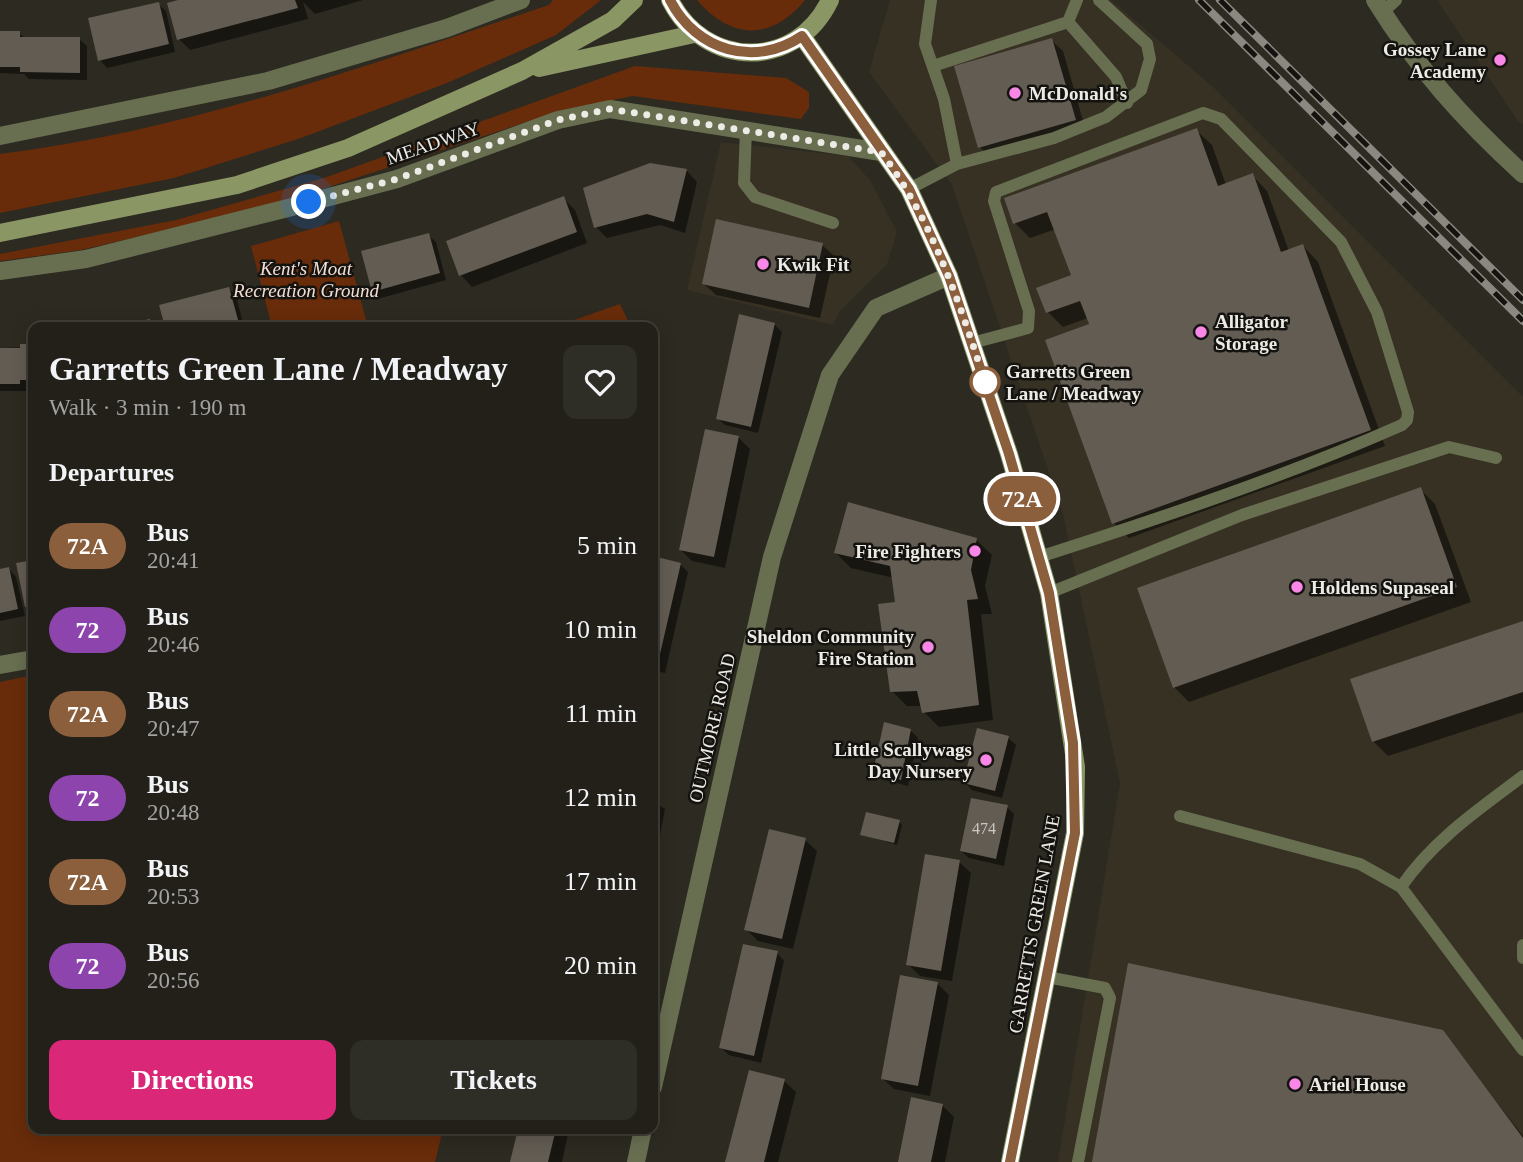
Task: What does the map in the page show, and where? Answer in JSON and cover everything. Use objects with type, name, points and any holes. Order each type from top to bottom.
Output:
[{"type":"street","points":[[0,136],[268,81],[447,27],[521,0]]},
{"type":"street","name":"MEADWAY","points":[[0,233],[237,185],[348,148],[522,71],[613,20],[634,0]]},
{"type":"street","points":[[670,0],[694,34],[717,47],[742,51],[784,48],[816,24],[830,0]]},
{"type":"street","points":[[1385,4],[1417,61],[1465,121],[1523,174]]},
{"type":"street","name":"MEADWAY","points":[[522,71],[635,49],[694,34]]},
{"type":"street","name":"GARRETTS GREEN LANE","points":[[802,36],[909,189],[949,276],[1009,454],[1049,593],[1076,767],[1075,833],[1010,1162]]},
{"type":"street","name":"MEADWAY","points":[[0,271],[86,259],[288,208],[397,179],[558,120],[610,109],[881,152]]},
{"type":"street","name":"OUTMORE ROAD","points":[[658,1065],[772,557],[830,374],[876,309],[949,276]]},
{"type":"street","points":[[0,665],[28,660]]},
{"type":"street","points":[[636,1162],[642,1134]]},
{"type":"lane","points":[[931,0],[925,44],[944,99],[957,164]]},
{"type":"lane","points":[[933,66],[1068,22],[1077,0]]},
{"type":"lane","points":[[909,189],[957,164],[1054,138],[1106,117],[1127,103],[1140,90],[1147,75],[1150,59],[1147,44],[1099,0]]},
{"type":"lane","points":[[1068,22],[1116,77],[1127,103]]},
{"type":"lane","points":[[972,343],[1028,328],[1029,312],[994,201],[996,192],[1203,113],[1222,119],[1341,242],[1377,312],[1408,412],[1402,425],[1344,451],[1039,557]]},
{"type":"lane","points":[[746,129],[744,183],[755,197],[833,223]]},
{"type":"lane","points":[[1049,593],[1242,515],[1449,447],[1496,458]]},
{"type":"lane","points":[[1401,887],[1427,854],[1463,821],[1523,776]]},
{"type":"lane","points":[[1180,816],[1360,864],[1401,887],[1523,1050]]},
{"type":"lane","points":[[1523,945],[1523,958]]},
{"type":"lane","points":[[1047,976],[1105,988],[1110,998],[1078,1162]]},
{"type":"shaded area","points":[[890,0],[1111,0],[1212,86],[1523,397],[1523,1162],[1058,1162],[1120,783],[1063,514],[952,185],[869,72]]},
{"type":"shaded area","name":"Gossey Lane Academy","points":[[1437,0],[1523,0],[1523,124],[1518,121]]},
{"type":"shaded area","points":[[721,142],[848,156],[870,180],[897,232],[887,264],[839,312],[833,325],[687,290]]},
{"type":"green space","points":[[553,0],[601,0],[556,35],[447,83],[301,138],[174,178],[0,213],[0,154],[140,129],[278,93],[549,5]]},
{"type":"green space","points":[[697,0],[805,0],[792,14],[778,23],[765,29],[751,30],[723,22]]},
{"type":"green space","points":[[635,66],[786,78],[809,92],[809,108],[801,119],[633,96],[563,110],[277,204],[81,250],[0,261],[0,254],[176,220],[324,178]]},
{"type":"green space","name":"Kent's Moat Recreation Ground","points":[[339,221],[367,322],[271,322],[251,246]]},
{"type":"green space","points":[[620,304],[629,322],[568,322]]},
{"type":"green space","points":[[28,676],[28,1134],[442,1134],[435,1162],[0,1162],[0,682]]},
{"type":"building","points":[[178,0],[295,0],[298,8],[177,40],[167,3]]},
{"type":"building","points":[[159,2],[169,44],[98,61],[88,18]]},
{"type":"building","points":[[0,31],[20,31],[20,37],[80,37],[80,73],[20,72],[20,67],[0,67]]},
{"type":"building","name":"McDonald's","points":[[1052,38],[1076,120],[978,148],[954,66]]},
{"type":"building","name":"Alligator Storage","points":[[1197,128],[1218,186],[1253,173],[1281,252],[1303,244],[1371,430],[1112,524],[1045,340],[1089,324],[1080,301],[1046,313],[1036,288],[1071,275],[1047,212],[1013,224],[1004,198]]},
{"type":"building","points":[[650,163],[687,169],[674,222],[647,214],[594,228],[583,188]]},
{"type":"building","points":[[564,196],[577,232],[459,276],[446,241]]},
{"type":"building","name":"Kwik Fit","points":[[716,219],[823,243],[809,308],[702,284]]},
{"type":"building","points":[[429,233],[440,273],[372,292],[361,251]]},
{"type":"building","points":[[229,287],[239,322],[164,322],[159,305]]},
{"type":"building","points":[[739,314],[775,323],[751,427],[716,419]]},
{"type":"building","points":[[20,344],[28,344],[28,380],[20,380],[20,384],[0,384],[0,348],[20,348]]},
{"type":"building","points":[[705,429],[739,436],[714,557],[679,550]]},
{"type":"building","name":"Holdens Supaseal","points":[[1421,487],[1457,587],[1173,688],[1137,588]]},
{"type":"building","name":"Sheldon Community Fire Station","points":[[848,502],[977,538],[971,570],[978,599],[967,600],[979,705],[922,713],[917,691],[890,692],[878,604],[895,602],[890,566],[834,553]]},
{"type":"building","points":[[658,557],[681,563],[658,663]]},
{"type":"building","points":[[28,561],[28,607],[25,607],[16,563]]},
{"type":"building","points":[[9,567],[18,609],[0,613],[0,569]]},
{"type":"building","points":[[1523,621],[1523,692],[1372,742],[1350,679]]},
{"type":"building","points":[[884,722],[911,729],[901,780],[873,772]]},
{"type":"building","name":"Little Scallywags Day Nursery","points":[[977,728],[1009,736],[995,791],[963,783]]},
{"type":"building","points":[[971,798],[1008,805],[996,859],[960,851]]},
{"type":"building","points":[[866,812],[900,820],[894,843],[860,835]]},
{"type":"building","points":[[769,829],[806,838],[782,939],[744,930]]},
{"type":"building","points":[[925,854],[960,860],[941,971],[906,965]]},
{"type":"building","points":[[743,944],[778,951],[754,1056],[719,1048]]},
{"type":"building","name":"Ariel House","points":[[1128,963],[1443,1030],[1523,1138],[1523,1162],[1092,1162]]},
{"type":"building","points":[[900,975],[938,982],[918,1086],[881,1079]]},
{"type":"building","points":[[749,1070],[785,1079],[764,1162],[725,1162]]},
{"type":"building","points":[[911,1097],[943,1104],[931,1162],[898,1162]]},
{"type":"building","points":[[517,1134],[555,1134],[548,1162],[510,1162]]},
{"type":"railway","points":[[1199,0],[1523,321]]},
{"type":"railway","points":[[1220,0],[1523,300]]},
{"type":"bus line","name":"72A","points":[[670,0],[677,14],[694,34],[717,47],[769,51],[784,48],[802,36],[909,189],[949,276],[1009,454],[1049,593],[1071,719],[1076,767],[1075,833],[1010,1162]]},
{"type":"place","name":"Gossey Lane Academy","points":[[1500,60]]},
{"type":"place","name":"McDonald's","points":[[1015,93]]},
{"type":"place","name":"Kwik Fit","points":[[763,264]]},
{"type":"place","name":"Alligator Storage","points":[[1201,332]]},
{"type":"place","name":"Garretts Green Lane / Meadway","points":[[985,382]]},
{"type":"place","name":"Fire Fighters","points":[[975,551]]},
{"type":"place","name":"Holdens Supaseal","points":[[1297,587]]},
{"type":"place","name":"Sheldon Community Fire Station","points":[[928,647]]},
{"type":"place","name":"Little Scallywags Day Nursery","points":[[986,760]]},
{"type":"place","name":"Ariel House","points":[[1295,1084]]},
{"type":"route","points":[[309,202],[397,179],[558,120],[610,109],[881,152],[909,189],[949,276],[987,388],[985,382]]}]
